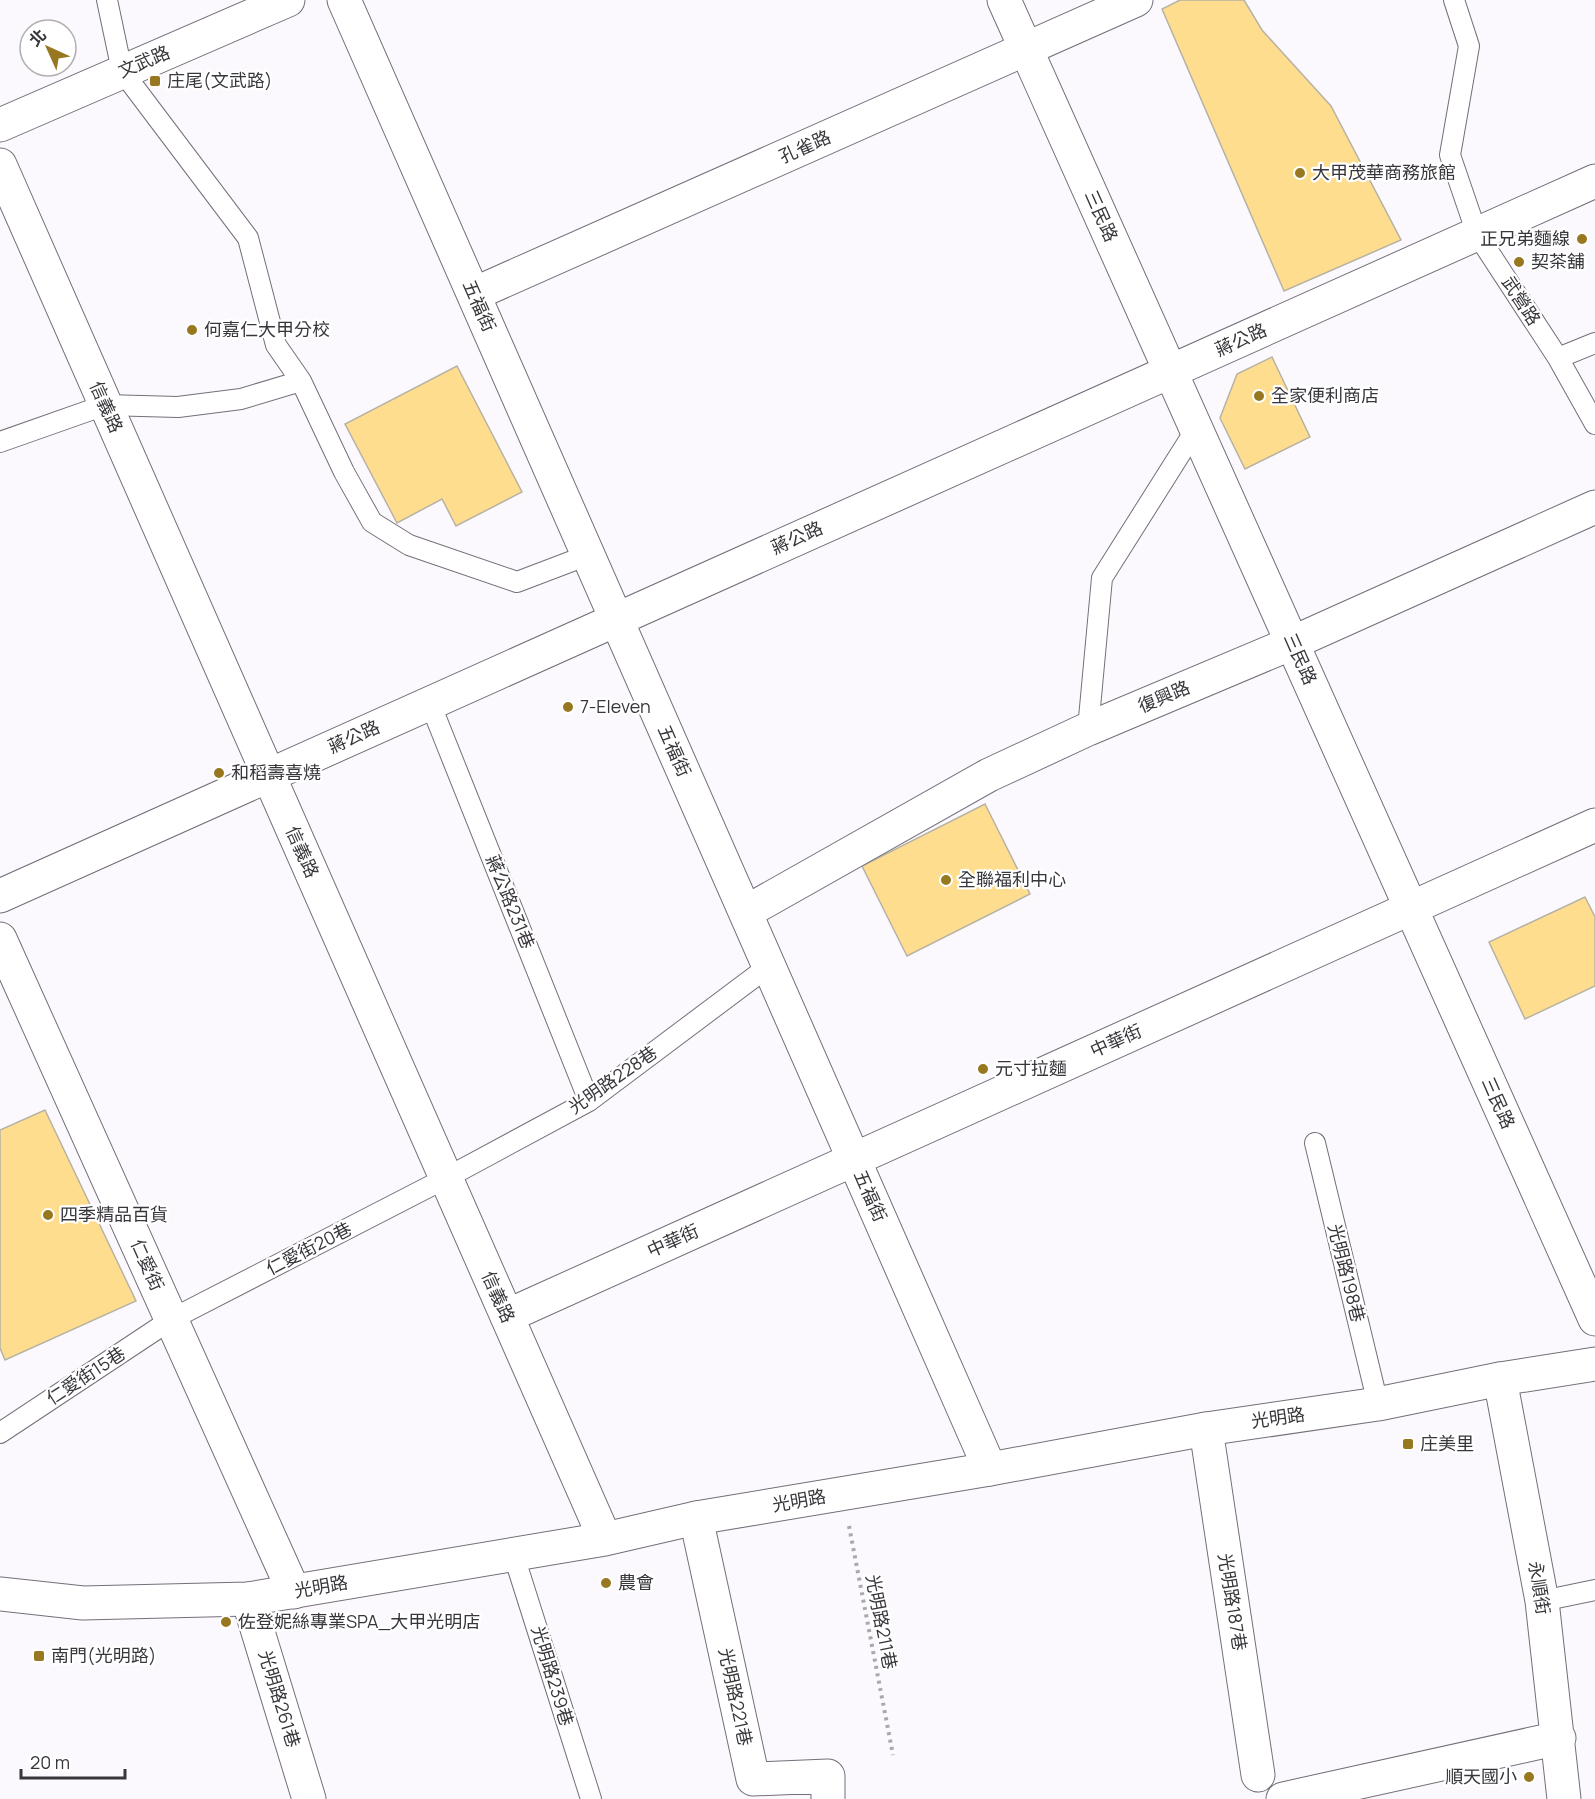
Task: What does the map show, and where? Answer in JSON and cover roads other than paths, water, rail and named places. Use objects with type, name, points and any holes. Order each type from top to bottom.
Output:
[{"type":"street","name":"文武路","points":[[0,124],[288,0]]},
{"type":"street","name":"五福街","points":[[344,0],[990,1469]]},
{"type":"street","name":"三民路","points":[[1004,0],[1595,1319]]},
{"type":"street","name":"孔雀路","points":[[474,294],[1136,0]]},
{"type":"street","name":"信義路","points":[[0,165],[605,1539]]},
{"type":"street","name":"蔣公路","points":[[0,896],[1595,181]]},
{"type":"street","name":"復興路","points":[[746,912],[989,775],[1088,729],[1293,643],[1595,507]]},
{"type":"street","name":"中華街","points":[[507,1316],[1595,825]]},
{"type":"street","name":"仁愛街","points":[[0,939],[294,1592]]},
{"type":"street","name":"光明路","points":[[0,1594],[83,1603],[249,1599],[605,1539],[696,1518],[990,1469],[1206,1429],[1378,1404],[1500,1379],[1595,1365]]},
{"type":"street","name":"永順街","points":[[1500,1379],[1542,1601],[1564,1799]]},
{"type":"street","name":"光明路187巷","points":[[1206,1429],[1258,1775]]},
{"type":"street","name":"光明路221巷","points":[[696,1518],[753,1779],[828,1776],[828,1799]]},
{"type":"street","name":"光明路261巷","points":[[249,1599],[309,1799]]},
{"type":"street","points":[[1282,1799],[1559,1738]]},
{"type":"lane","points":[[107,0],[122,71],[248,238],[276,345],[301,381],[344,472],[372,522],[410,545],[517,582],[588,555]]},
{"type":"lane","name":"武營路","points":[[1454,0],[1469,46],[1450,155],[1477,234],[1558,358],[1595,424]]},
{"type":"lane","points":[[1558,358],[1595,343]]},
{"type":"lane","points":[[0,442],[105,405],[178,407],[241,399],[301,381]]},
{"type":"lane","points":[[1088,729],[1101,578],[1196,429]]},
{"type":"lane","name":"蔣公路231巷","points":[[430,703],[589,1101]]},
{"type":"lane","name":"光明路228巷","points":[[446,1178],[589,1101],[769,966]]},
{"type":"lane","name":"光明路198巷","points":[[1315,1143],[1378,1404]]},
{"type":"lane","name":"仁愛街20巷","points":[[172,1319],[446,1178]]},
{"type":"lane","name":"仁愛街15巷","points":[[0,1432],[172,1319]]},
{"type":"lane","name":"光明路239巷","points":[[513,1553],[591,1799]]},
{"type":"lane","points":[[1542,1601],[1595,1590]]},
{"type":"place","name":"庄尾(文武路)","points":[[155,81]]},
{"type":"place","name":"大甲茂華商務旅館","points":[[1300,173]]},
{"type":"place","name":"正兄弟麵線","points":[[1582,239]]},
{"type":"place","name":"契茶舖","points":[[1519,262]]},
{"type":"place","name":"何嘉仁大甲分校","points":[[192,330]]},
{"type":"place","name":"全家便利商店","points":[[1259,396]]},
{"type":"place","name":"7-Eleven","points":[[568,707]]},
{"type":"place","name":"和稻壽喜燒","points":[[219,773]]},
{"type":"place","name":"全聯福利中心","points":[[946,880]]},
{"type":"place","name":"元寸拉麵","points":[[983,1069]]},
{"type":"place","name":"四季精品百貨","points":[[48,1215]]},
{"type":"place","name":"庄美里","points":[[1408,1444]]},
{"type":"place","name":"農會","points":[[606,1583]]},
{"type":"place","name":"佐登妮絲專業SPA_大甲光明店","points":[[226,1622]]},
{"type":"place","name":"南門(光明路)","points":[[39,1656]]},
{"type":"place","name":"順天國小","points":[[1529,1777]]}]
